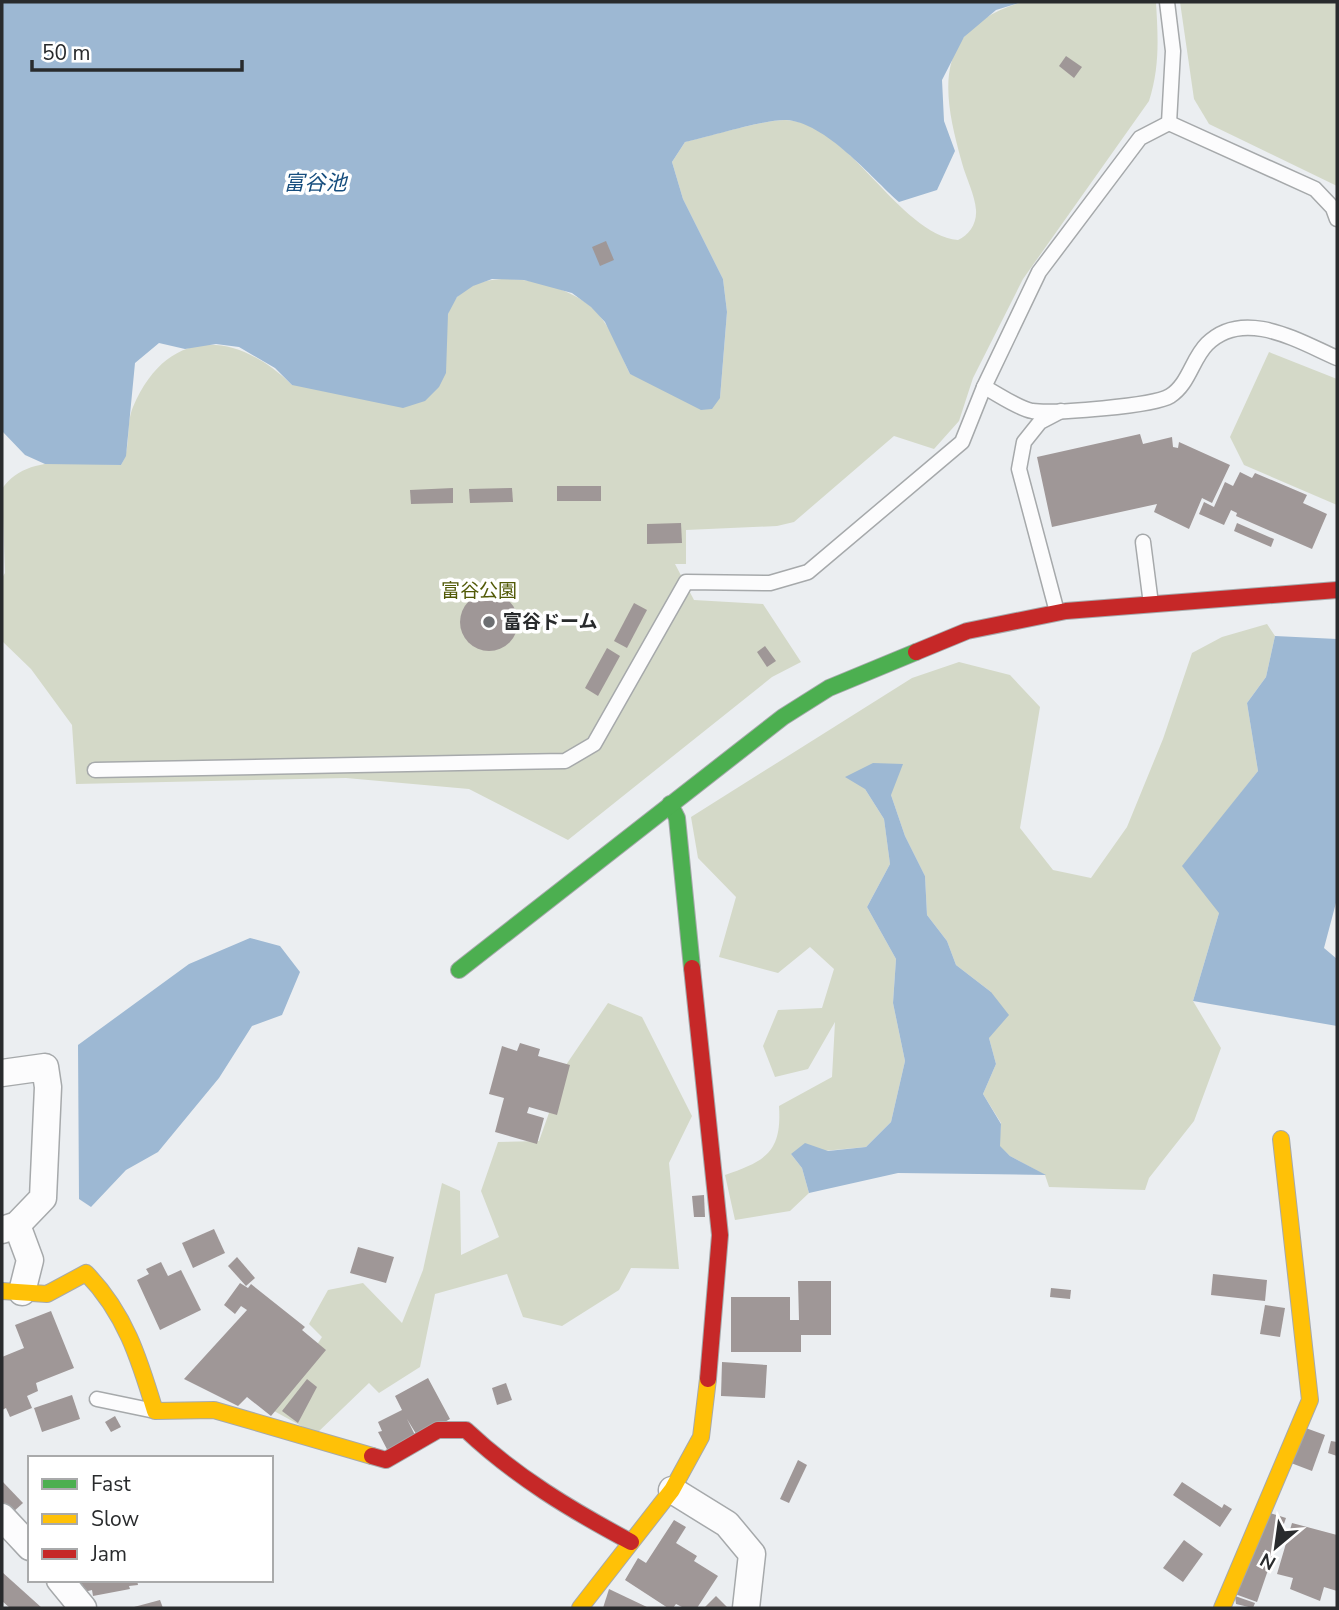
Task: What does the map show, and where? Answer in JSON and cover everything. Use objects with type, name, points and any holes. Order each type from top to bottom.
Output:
[{"type":"street","points":[[459,970],[783,717],[830,688],[967,631],[1058,613],[1337,590]]},
{"type":"street","points":[[580,1608],[672,1490],[701,1437],[711,1356],[720,1235],[677,818],[670,804]]},
{"type":"street","points":[[2,1073],[45,1067],[48,1087],[43,1198],[9,1228],[30,1260],[12,1292],[47,1294],[86,1273],[110,1295],[129,1326],[155,1411],[214,1410],[386,1460],[438,1430],[466,1430],[500,1464],[547,1499],[631,1542]]},
{"type":"street","points":[[1222,1608],[1310,1400],[1281,1139]]},
{"type":"street","points":[[672,1490],[727,1524],[752,1554],[746,1608]]},
{"type":"street","points":[[2,1517],[28,1545]]},
{"type":"street","points":[[62,1582],[83,1608]]},
{"type":"lane","points":[[1167,2],[1172,51],[1169,123]]},
{"type":"lane","points":[[1169,123],[1315,189],[1333,208],[1337,219]]},
{"type":"lane","points":[[94,770],[565,761],[594,744],[686,582],[770,583],[808,572],[962,442],[984,387],[1039,272],[1140,138],[1169,123]]},
{"type":"lane","points":[[984,387],[1031,411],[1149,404],[1171,396],[1187,378],[1207,344],[1231,330],[1264,328],[1337,358]]},
{"type":"lane","points":[[1058,613],[1019,469],[1024,442],[1040,422],[1065,410]]},
{"type":"lane","points":[[1143,542],[1152,605]]},
{"type":"lane","points":[[97,1399],[155,1411]]},
{"type":"green space","name":"富谷公園","points":[[1022,2],[1156,2],[1157,64],[1149,101],[1023,279],[973,378],[959,421],[934,449],[894,436],[794,522],[777,526],[686,530],[686,564],[675,564],[694,600],[763,604],[801,662],[772,677],[568,840],[469,789],[346,778],[76,784],[72,725],[31,669],[2,641],[2,578],[5,573],[2,489],[13,477],[41,465],[57,463],[121,465],[133,407],[147,381],[164,362],[183,350],[204,345],[226,346],[248,354],[270,367],[292,385],[446,373],[445,335],[448,314],[457,297],[472,286],[491,280],[535,282],[574,296],[589,305],[603,320],[630,374],[720,398],[727,312],[723,279],[683,199],[672,162],[685,142],[775,121],[785,120],[808,125],[830,138],[852,157],[915,219],[936,233],[958,240],[972,228],[976,210],[950,110],[948,87],[951,65],[958,45],[972,28],[993,14]]},
{"type":"green space","points":[[1180,2],[1337,2],[1337,186],[1209,124],[1194,99]]},
{"type":"green space","points":[[1269,352],[1337,379],[1337,505],[1244,465],[1230,437]]},
{"type":"green space","points":[[1267,624],[1275,636],[1266,677],[1247,703],[1258,771],[1226,812],[1219,913],[1193,1001],[1221,1048],[1194,1121],[1149,1178],[1145,1190],[1049,1187],[1045,1175],[1010,1156],[999,1146],[1001,1123],[983,1094],[996,1064],[989,1038],[991,992],[956,965],[947,941],[927,915],[925,876],[905,836],[891,795],[865,789],[884,819],[890,864],[867,907],[896,959],[893,1003],[905,1061],[891,1122],[866,1147],[791,1154],[802,1168],[809,1193],[790,1211],[735,1220],[725,1175],[751,1165],[768,1153],[778,1134],[779,1106],[832,1077],[835,1022],[808,1069],[775,1077],[763,1046],[778,1010],[822,1008],[834,969],[810,947],[778,973],[719,957],[736,897],[698,858],[691,817],[912,678],[959,662],[1010,675],[1040,707],[1020,828],[1053,870],[1091,878],[1127,827],[1163,739],[1192,653],[1222,637]]},
{"type":"green space","points":[[608,1003],[642,1017],[692,1116],[669,1163],[679,1269],[631,1268],[619,1290],[562,1326],[523,1317],[507,1274],[435,1294],[420,1367],[379,1393],[369,1383],[316,1434],[274,1411],[322,1337],[309,1324],[328,1290],[363,1283],[402,1323],[423,1270],[442,1183],[460,1191],[461,1255],[499,1237],[481,1191],[498,1142],[539,1141],[566,1065]]},
{"type":"water","name":"富谷池","points":[[2,2],[1022,2],[996,10],[964,37],[942,80],[944,121],[955,151],[937,190],[899,202],[832,140],[801,123],[786,120],[752,125],[685,142],[672,162],[683,199],[723,279],[727,312],[720,398],[712,409],[701,410],[630,374],[605,322],[572,293],[524,280],[492,279],[473,286],[457,297],[448,314],[446,373],[439,387],[425,401],[403,408],[292,385],[275,368],[239,347],[216,344],[185,349],[159,343],[135,363],[126,456],[121,465],[45,464],[25,455],[2,431]]},
{"type":"water","points":[[1275,636],[1337,639],[1337,899],[1324,948],[1337,959],[1337,1026],[1193,1001],[1219,913],[1182,866],[1258,771],[1247,703],[1266,677]]},
{"type":"water","points":[[873,763],[903,764],[891,795],[905,836],[925,876],[927,915],[947,941],[956,965],[991,992],[1009,1015],[989,1038],[996,1064],[983,1094],[1001,1124],[1000,1146],[1010,1156],[1046,1175],[898,1173],[809,1193],[802,1168],[791,1154],[805,1143],[828,1151],[866,1147],[891,1122],[905,1061],[893,1003],[896,959],[867,907],[890,864],[884,819],[865,789],[845,777]]},
{"type":"water","points":[[250,938],[280,946],[300,972],[282,1015],[252,1026],[219,1078],[158,1152],[126,1170],[91,1207],[79,1199],[78,1045],[189,964]]},
{"type":"building","points":[[1066,56],[1082,67],[1074,78],[1059,66]]},
{"type":"building","points":[[606,241],[614,260],[600,266],[592,247]]},
{"type":"building","points":[[1140,434],[1143,444],[1172,437],[1173,447],[1178,448],[1179,442],[1230,465],[1212,503],[1202,498],[1189,529],[1154,512],[1157,504],[1052,527],[1037,457]]},
{"type":"building","points":[[1240,472],[1252,478],[1255,473],[1307,495],[1303,503],[1327,514],[1312,549],[1236,516],[1237,513],[1231,510],[1224,525],[1199,514],[1204,502],[1214,507],[1225,482],[1233,486]]},
{"type":"building","points":[[557,486],[601,486],[601,501],[557,501]]},
{"type":"building","points":[[453,488],[453,503],[411,504],[410,490]]},
{"type":"building","points":[[512,488],[513,502],[470,503],[469,489]]},
{"type":"building","points":[[681,523],[682,543],[647,544],[647,524]]},
{"type":"building","points":[[1237,523],[1274,539],[1271,547],[1234,531]]},
{"type":"building","name":"富谷ドーム","points":[[489,593],[500,595],[513,606],[518,622],[516,633],[505,646],[489,651],[478,649],[465,638],[460,622],[462,611],[473,598]]},
{"type":"building","points":[[634,603],[647,610],[627,648],[614,641]]},
{"type":"building","points":[[765,646],[776,661],[767,667],[757,652]]},
{"type":"building","points":[[607,648],[620,656],[598,696],[585,688]]},
{"type":"building","points":[[520,1043],[540,1049],[538,1056],[570,1065],[557,1115],[529,1107],[527,1113],[544,1118],[537,1144],[495,1132],[504,1098],[489,1094],[502,1046],[517,1051]]},
{"type":"building","points":[[704,1195],[705,1217],[694,1217],[692,1196]]},
{"type":"building","points":[[214,1229],[225,1253],[193,1268],[182,1243]]},
{"type":"building","points":[[358,1247],[394,1257],[386,1283],[350,1273]]},
{"type":"building","points":[[237,1257],[255,1278],[246,1286],[228,1266]]},
{"type":"building","points":[[161,1262],[168,1276],[181,1270],[201,1310],[160,1330],[137,1280],[149,1274],[146,1269]]},
{"type":"building","points":[[1213,1274],[1267,1280],[1265,1301],[1211,1295]]},
{"type":"building","points":[[798,1281],[831,1281],[831,1335],[801,1335],[801,1352],[731,1352],[731,1297],[790,1297],[790,1320],[799,1320]]},
{"type":"building","points":[[240,1283],[248,1288],[251,1284],[305,1327],[302,1330],[326,1350],[271,1416],[247,1397],[238,1406],[184,1379],[247,1310],[241,1306],[235,1314],[224,1305]]},
{"type":"building","points":[[1051,1288],[1071,1290],[1070,1299],[1050,1297]]},
{"type":"building","points":[[1265,1305],[1285,1308],[1280,1337],[1260,1334]]},
{"type":"building","points":[[51,1311],[74,1368],[36,1383],[38,1391],[27,1396],[32,1408],[10,1417],[6,1408],[2,1410],[2,1357],[24,1348],[15,1325]]},
{"type":"building","points":[[722,1362],[767,1365],[765,1398],[721,1396]]},
{"type":"building","points":[[428,1378],[450,1419],[418,1437],[407,1419],[418,1441],[390,1455],[378,1432],[382,1431],[378,1422],[402,1410],[395,1396]]},
{"type":"building","points":[[307,1379],[317,1387],[298,1423],[282,1411]]},
{"type":"building","points":[[506,1383],[512,1400],[497,1405],[492,1388]]},
{"type":"building","points":[[72,1395],[80,1419],[42,1432],[34,1408]]},
{"type":"building","points":[[115,1416],[121,1427],[111,1432],[105,1422]]},
{"type":"building","points":[[1303,1427],[1325,1435],[1312,1471],[1291,1463]]},
{"type":"building","points":[[1331,1441],[1337,1442],[1337,1456],[1328,1453]]},
{"type":"building","points":[[798,1460],[807,1465],[789,1503],[780,1499]]},
{"type":"building","points":[[2,1481],[23,1503],[12,1513],[2,1503]]},
{"type":"building","points":[[1182,1482],[1222,1508],[1224,1504],[1232,1509],[1220,1527],[1173,1495]]},
{"type":"building","points":[[1264,1511],[1286,1518],[1257,1602],[1235,1594]]},
{"type":"building","points":[[674,1520],[686,1527],[676,1543],[697,1556],[694,1561],[718,1576],[697,1608],[684,1608],[676,1604],[673,1608],[668,1608],[625,1580],[638,1558],[646,1563]]},
{"type":"building","points":[[1292,1523],[1337,1535],[1337,1591],[1324,1587],[1320,1601],[1290,1589],[1293,1578],[1277,1574]]},
{"type":"building","points":[[1184,1540],[1203,1554],[1183,1582],[1163,1568]]},
{"type":"building","points":[[2,1572],[42,1608],[10,1608],[2,1601]]},
{"type":"building","points":[[76,1582],[137,1582],[138,1585],[93,1596],[92,1590],[84,1592],[82,1584],[77,1585]]},
{"type":"building","points":[[609,1589],[649,1608],[603,1608]]},
{"type":"building","points":[[716,1596],[728,1608],[704,1608]]},
{"type":"building","points":[[1235,1596],[1255,1603],[1253,1608],[1236,1604]]},
{"type":"building","points":[[160,1600],[163,1608],[134,1608],[134,1607]]},
{"type":"traffic: fast","points":[[459,970],[783,717],[829,688],[916,652]]},
{"type":"traffic: fast","points":[[670,804],[677,818],[692,968]]},
{"type":"traffic: slow","points":[[1222,1608],[1310,1400],[1281,1139]]},
{"type":"traffic: slow","points":[[2,1291],[47,1294],[86,1273],[100,1288],[121,1320],[155,1411],[214,1410],[372,1456]]},
{"type":"traffic: slow","points":[[580,1608],[672,1490],[701,1437],[708,1379]]},
{"type":"traffic: jam","points":[[916,652],[967,631],[1066,611],[1337,590]]},
{"type":"traffic: jam","points":[[692,968],[720,1235],[708,1379]]},
{"type":"traffic: jam","points":[[372,1456],[386,1460],[438,1430],[466,1430],[504,1463],[545,1492],[631,1542]]},
{"type":"place","name":"富谷ドーム","points":[[489,622]]}]
